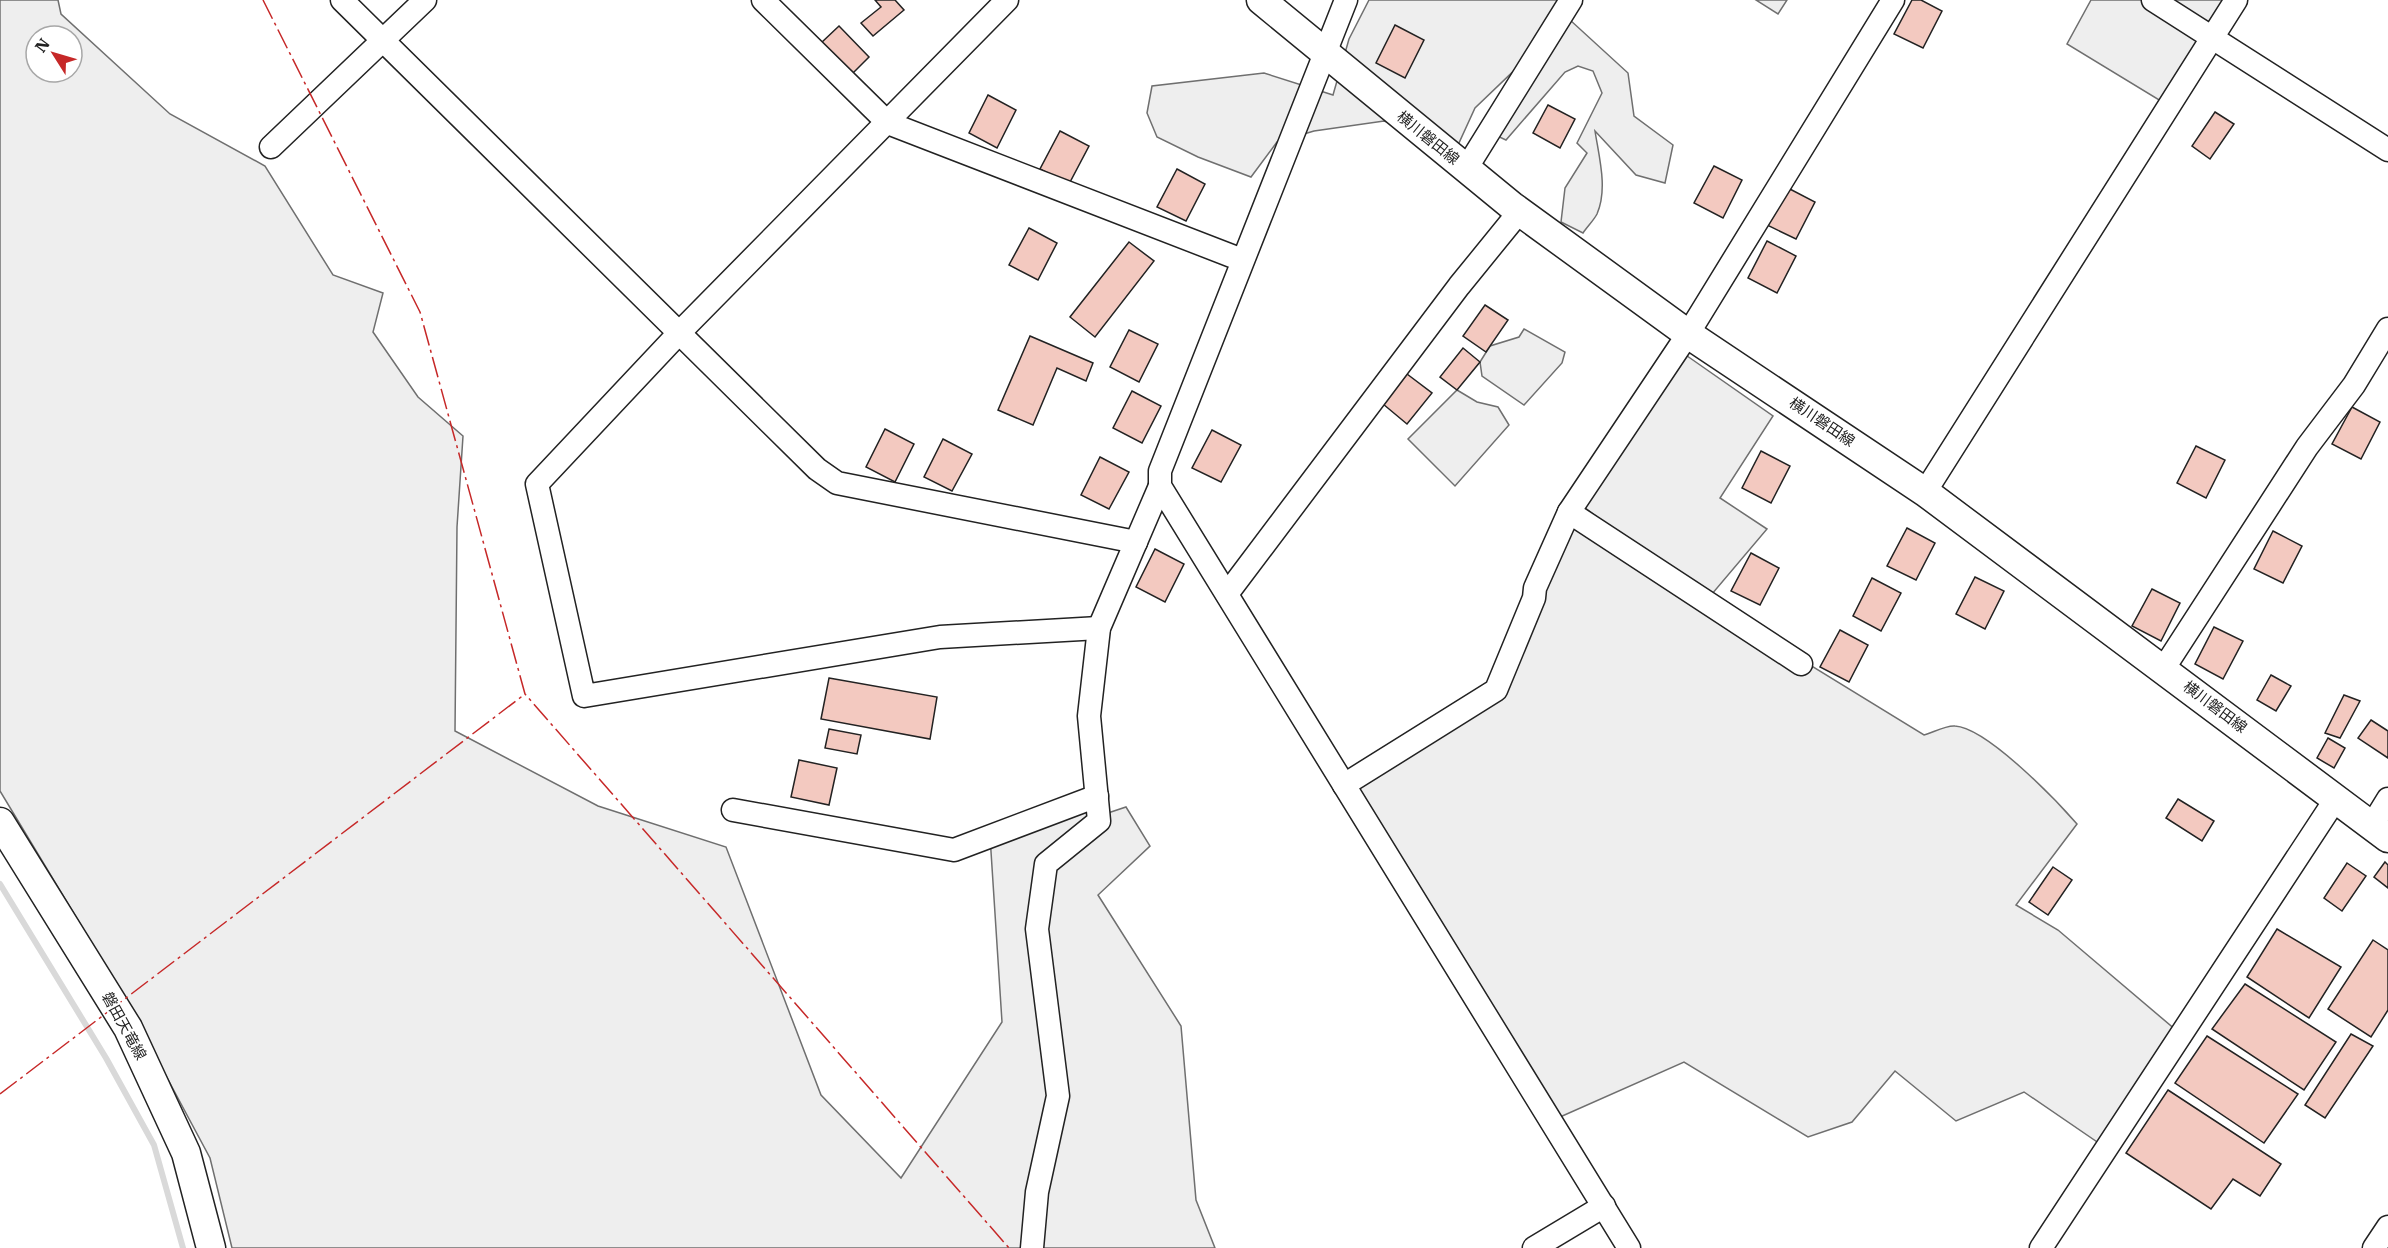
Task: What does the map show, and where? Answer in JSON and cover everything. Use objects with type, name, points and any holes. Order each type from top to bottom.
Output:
[{"type":"main road","name":"横川磐田線","points":[[1261,0],[1520,211],[1688,334],[1925,492],[2164,668],[2380,832]]},
{"type":"main road","name":"磐田天竜線","points":[[0,822],[128,1028],[186,1153],[211,1248]]},
{"type":"street","points":[[342,0],[817,469],[837,483],[1136,542]]},
{"type":"street","points":[[271,147],[384,42],[425,0]]},
{"type":"street","points":[[763,0],[888,123],[1242,260]]},
{"type":"street","points":[[1007,0],[680,332],[537,484],[584,696],[940,637],[1099,628]]},
{"type":"street","points":[[1032,1248],[1037,1192],[1058,1096],[1054,1051],[1043,993],[1038,918],[1046,864],[1099,821],[1089,716],[1099,628],[1160,486],[1160,471],[1323,52],[1346,0]]},
{"type":"street","points":[[1466,169],[1571,0]]},
{"type":"street","points":[[1344,785],[1497,690],[1534,598],[1534,588],[1569,512],[1688,334],[1787,168],[1893,0]]},
{"type":"street","points":[[2153,0],[2388,150]]},
{"type":"street","points":[[1925,492],[2236,0]]},
{"type":"street","points":[[1227,594],[1459,286],[1520,211]]},
{"type":"street","points":[[2164,668],[2307,447],[2354,385],[2388,329]]},
{"type":"street","points":[[1160,486],[1629,1248]]},
{"type":"street","points":[[1569,512],[1801,664]]},
{"type":"street","points":[[733,810],[954,850],[1097,796]]},
{"type":"street","points":[[2380,832],[2388,799]]},
{"type":"street","points":[[2041,1248],[2335,800]]},
{"type":"street","points":[[1534,1248],[1604,1206]]},
{"type":"street","points":[[2374,1248],[2388,1227]]},
{"type":"shaded area","points":[[0,0],[58,0],[61,14],[72,24],[24,24],[24,84],[84,84],[84,35],[170,114],[265,166],[333,275],[383,293],[373,332],[418,397],[463,436],[457,527],[455,731],[598,806],[726,847],[821,1095],[901,1178],[1002,1022],[990,836],[1097,796],[1099,816],[1126,807],[1150,846],[1098,895],[1181,1026],[1196,1200],[1215,1248],[232,1248],[210,1158],[120,990],[0,791]]},
{"type":"shaded area","points":[[1369,0],[1568,0],[1570,20],[1628,73],[1634,116],[1673,145],[1665,183],[1636,175],[1595,131],[1602,184],[1597,214],[1583,233],[1561,222],[1565,188],[1587,153],[1577,143],[1602,93],[1593,71],[1578,66],[1565,72],[1506,140],[1495,135],[1546,40],[1475,108],[1458,145],[1384,121],[1314,131],[1277,142],[1251,177],[1198,157],[1157,137],[1147,113],[1152,86],[1264,73],[1333,95],[1349,39]]},
{"type":"shaded area","points":[[1756,0],[1787,0],[1778,14]]},
{"type":"shaded area","points":[[2091,0],[2236,0],[2169,106],[2067,44]]},
{"type":"shaded area","points":[[1524,329],[1565,352],[1562,363],[1524,405],[1482,376],[1480,362],[1490,346],[1519,337]]},
{"type":"shaded area","points":[[1680,351],[1773,416],[1720,498],[1767,529],[1706,601],[1924,735],[1955,726],[1969,730],[1985,739],[2020,767],[2077,824],[2016,905],[2058,930],[2190,1042],[2161,1065],[2106,1148],[2024,1092],[1956,1121],[1895,1071],[1852,1122],[1808,1137],[1684,1062],[1551,1121],[1354,779],[1473,716],[1569,512],[1692,591],[1584,507]]},
{"type":"shaded area","points":[[1457,390],[1477,402],[1498,407],[1509,425],[1455,486],[1408,439]]},
{"type":"building","points":[[875,0],[895,0],[904,10],[873,36],[861,23],[881,7]]},
{"type":"building","points":[[1912,0],[1921,0],[1942,11],[1923,48],[1894,34]]},
{"type":"building","points":[[1395,25],[1424,40],[1405,78],[1376,63]]},
{"type":"building","points":[[839,26],[869,57],[852,74],[821,43]]},
{"type":"building","points":[[988,95],[1016,110],[997,148],[969,133]]},
{"type":"building","points":[[1548,105],[1575,119],[1560,148],[1533,133]]},
{"type":"building","points":[[2215,112],[2234,124],[2210,159],[2192,146]]},
{"type":"building","points":[[1060,131],[1089,146],[1069,184],[1040,169]]},
{"type":"building","points":[[1714,166],[1742,180],[1723,218],[1694,203]]},
{"type":"building","points":[[1177,169],[1205,184],[1186,221],[1157,207]]},
{"type":"building","points":[[1786,187],[1815,202],[1796,239],[1767,225]]},
{"type":"building","points":[[1029,228],[1057,243],[1038,280],[1009,265]]},
{"type":"building","points":[[1767,241],[1796,256],[1777,293],[1748,278]]},
{"type":"building","points":[[1129,242],[1154,261],[1095,337],[1070,317]]},
{"type":"building","points":[[1485,305],[1508,320],[1486,352],[1463,336]]},
{"type":"building","points":[[1129,330],[1158,344],[1139,382],[1110,367]]},
{"type":"building","points":[[1030,336],[1093,363],[1086,381],[1057,368],[1033,425],[998,410]]},
{"type":"building","points":[[1463,348],[1480,362],[1457,390],[1440,377]]},
{"type":"building","points":[[1407,374],[1432,393],[1407,424],[1383,404]]},
{"type":"building","points":[[1132,391],[1161,406],[1142,443],[1113,428]]},
{"type":"building","points":[[2352,407],[2380,422],[2361,459],[2332,444]]},
{"type":"building","points":[[885,429],[914,444],[895,482],[866,467]]},
{"type":"building","points":[[1212,430],[1241,445],[1221,482],[1192,468]]},
{"type":"building","points":[[943,439],[972,454],[952,491],[924,477]]},
{"type":"building","points":[[2196,446],[2225,460],[2206,498],[2177,483]]},
{"type":"building","points":[[1761,451],[1790,466],[1771,503],[1742,488]]},
{"type":"building","points":[[1100,457],[1129,472],[1109,509],[1081,495]]},
{"type":"building","points":[[1907,528],[1935,543],[1916,580],[1887,566]]},
{"type":"building","points":[[2273,531],[2302,546],[2283,583],[2254,569]]},
{"type":"building","points":[[1155,549],[1184,564],[1165,602],[1136,587]]},
{"type":"building","points":[[1751,553],[1779,568],[1760,605],[1731,591]]},
{"type":"building","points":[[1975,577],[2004,591],[1985,629],[1956,614]]},
{"type":"building","points":[[1872,578],[1901,593],[1881,631],[1853,616]]},
{"type":"building","points":[[2152,589],[2180,603],[2161,641],[2132,626]]},
{"type":"building","points":[[2214,627],[2243,641],[2223,679],[2195,664]]},
{"type":"building","points":[[1840,630],[1868,645],[1849,682],[1820,667]]},
{"type":"building","points":[[2271,675],[2291,686],[2276,711],[2257,700]]},
{"type":"building","points":[[829,678],[937,697],[930,739],[821,719]]},
{"type":"building","points":[[2344,695],[2360,701],[2340,738],[2325,733]]},
{"type":"building","points":[[2371,720],[2388,731],[2388,758],[2358,738]]},
{"type":"building","points":[[829,729],[861,735],[857,754],[825,748]]},
{"type":"building","points":[[2328,738],[2345,748],[2334,768],[2317,758]]},
{"type":"building","points":[[799,760],[837,768],[829,805],[791,797]]},
{"type":"building","points":[[2178,799],[2214,821],[2202,841],[2166,818]]},
{"type":"building","points":[[2385,862],[2388,865],[2388,888],[2374,877]]},
{"type":"building","points":[[2347,863],[2366,876],[2342,911],[2324,898]]},
{"type":"building","points":[[2053,867],[2072,880],[2048,915],[2029,902]]},
{"type":"building","points":[[2277,929],[2341,967],[2309,1018],[2247,977]]},
{"type":"building","points":[[2373,940],[2388,950],[2388,1010],[2371,1037],[2328,1009]]},
{"type":"building","points":[[2245,984],[2336,1042],[2304,1090],[2212,1029]]},
{"type":"building","points":[[2351,1034],[2373,1046],[2325,1118],[2305,1105]]},
{"type":"building","points":[[2207,1036],[2298,1094],[2264,1143],[2175,1083]]},
{"type":"building","points":[[2168,1090],[2281,1164],[2260,1196],[2233,1179],[2211,1209],[2126,1153]]},
{"type":"waterway","points":[[0,884],[106,1058],[154,1145],[183,1248]]},
{"type":"power","points":[[263,0],[420,312],[525,694],[1009,1248]]},
{"type":"power","points":[[0,1094],[525,694]]}]
